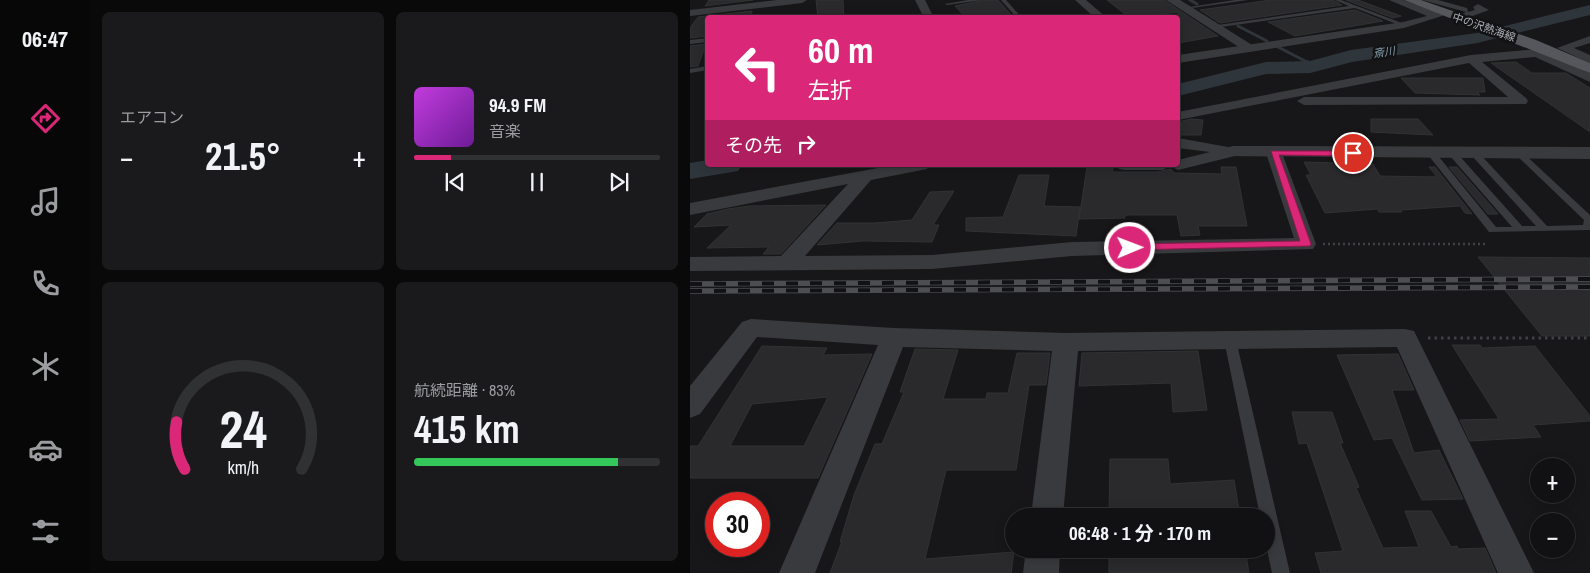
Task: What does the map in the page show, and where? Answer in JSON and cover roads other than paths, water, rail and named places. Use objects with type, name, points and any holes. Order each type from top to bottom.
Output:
[{"type":"main road","name":"中の沢熱海線","points":[[1410,0],[1463,12],[1590,68]]},
{"type":"street","points":[[690,13],[759,2],[802,0]]},
{"type":"street","points":[[920,0],[928,15]]},
{"type":"street","points":[[1080,0],[1098,15]]},
{"type":"street","points":[[1172,0],[1250,48]]},
{"type":"street","points":[[1180,59],[1404,25],[1438,15],[1394,0]]},
{"type":"street","points":[[1427,0],[1463,12],[1484,10],[1478,7],[1463,12]]},
{"type":"street","points":[[757,15],[759,2]]},
{"type":"street","points":[[1590,40],[1563,48],[1590,58]]},
{"type":"street","points":[[1180,116],[1471,59],[1537,53],[1590,78]]},
{"type":"street","points":[[1253,101],[1522,101],[1471,59]]},
{"type":"street","points":[[1180,143],[1204,145],[1233,152],[1274,153],[1590,153]]},
{"type":"street","points":[[1180,165],[1233,152]]},
{"type":"street","points":[[690,264],[932,262],[1072,249],[1306,244],[1274,153]]},
{"type":"street","points":[[690,209],[910,167]]},
{"type":"street","points":[[787,263],[866,175]]},
{"type":"street","points":[[690,406],[751,328],[894,337],[1066,342],[1405,338],[1516,573]]},
{"type":"street","points":[[797,573],[894,337]]},
{"type":"street","points":[[1047,508],[1066,342]]},
{"type":"street","points":[[1041,573],[1042,558]]},
{"type":"lane","points":[[946,4],[980,0]]},
{"type":"lane","points":[[1003,0],[1017,15]]},
{"type":"lane","points":[[1185,8],[1246,0]]},
{"type":"lane","points":[[1337,0],[1404,25]]},
{"type":"lane","points":[[1214,26],[1355,7]]},
{"type":"lane","points":[[690,42],[705,40]]},
{"type":"lane","points":[[690,71],[705,68]]},
{"type":"lane","points":[[1432,154],[1493,230],[1588,228],[1589,220],[1519,154]]},
{"type":"lane","points":[[1453,154],[1519,229]]},
{"type":"lane","points":[[1475,154],[1544,229]]},
{"type":"lane","points":[[1230,340],[1281,573]]},
{"type":"waterway","points":[[1190,0],[1197,4]]},
{"type":"waterway","name":"斎川","points":[[1180,90],[1266,68],[1310,67],[1351,56],[1477,38],[1590,10]]},
{"type":"waterway","points":[[1238,26],[1267,41]]},
{"type":"waterway","points":[[1278,47],[1309,63]]},
{"type":"waterway","name":"斎川","points":[[1307,62],[1314,66]]},
{"type":"waterway","name":"斎川","points":[[690,171],[715,167]]},
{"type":"railway","points":[[690,284],[1590,279]]},
{"type":"railway","points":[[690,291],[1590,287]]}]
